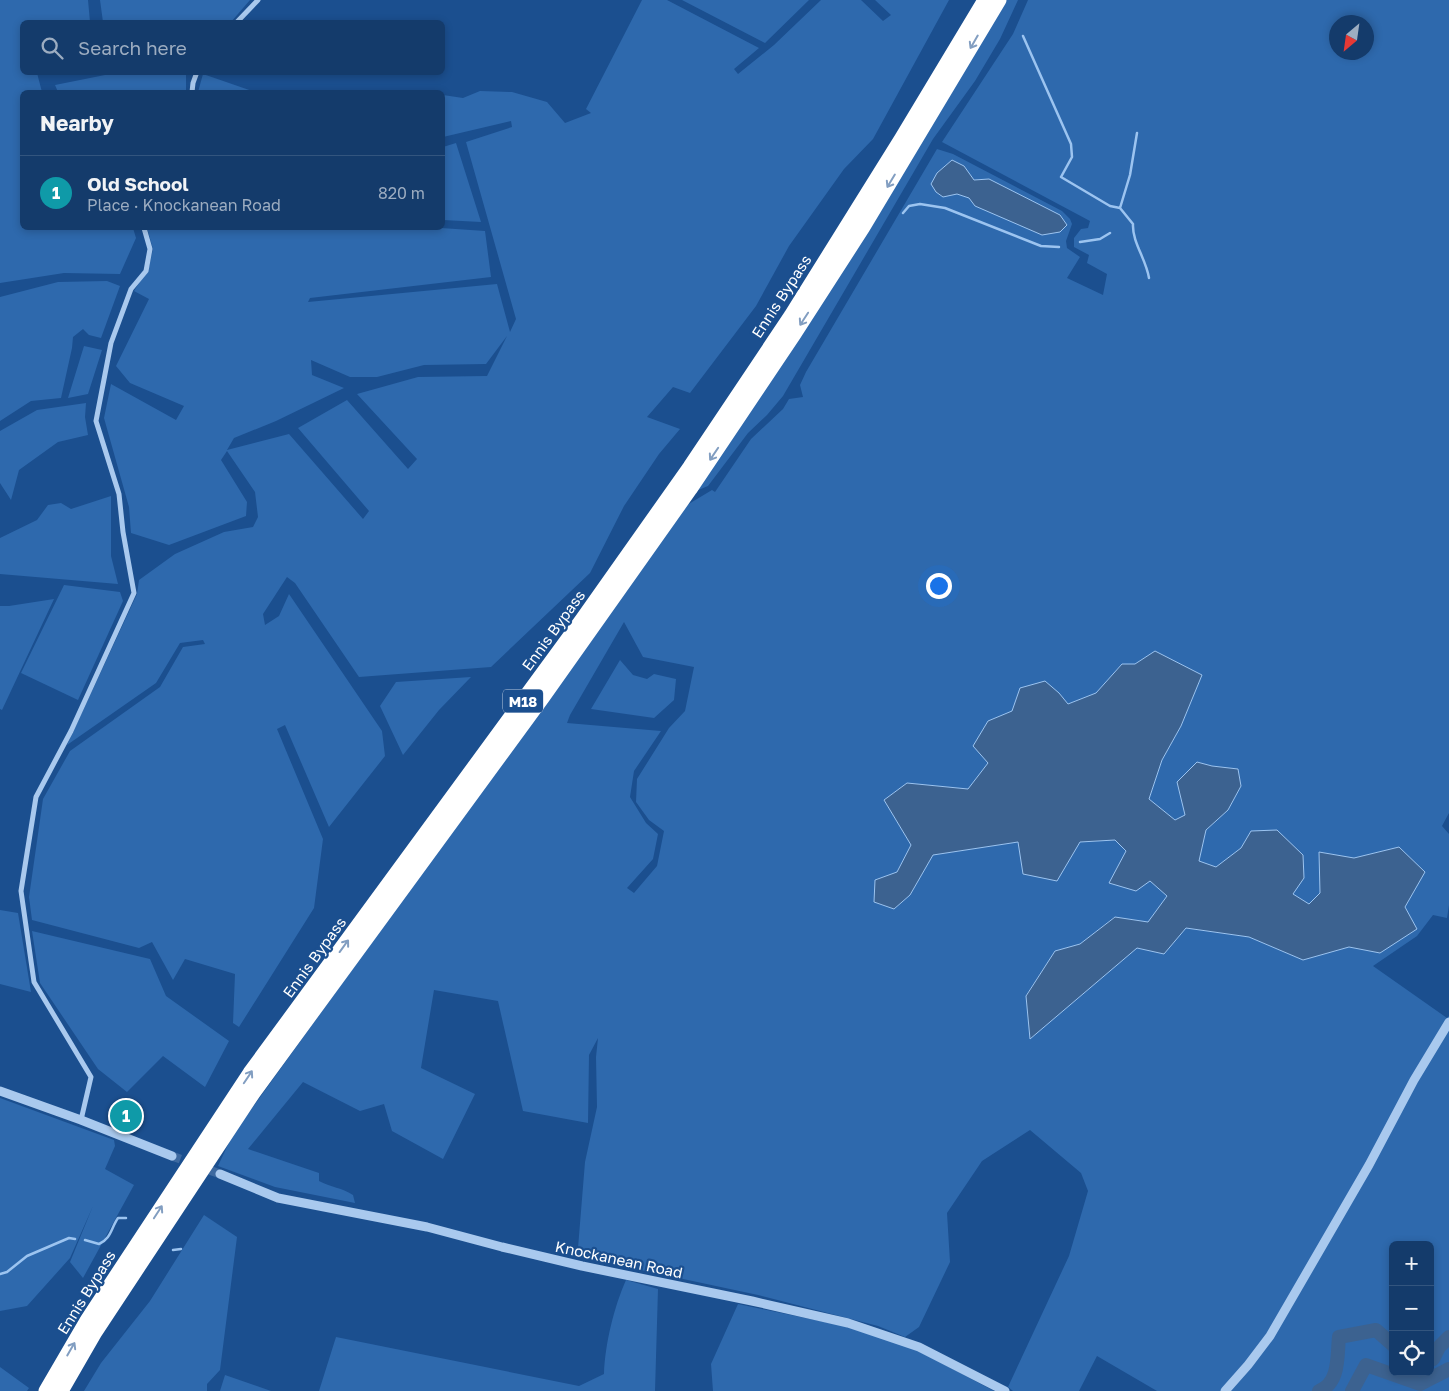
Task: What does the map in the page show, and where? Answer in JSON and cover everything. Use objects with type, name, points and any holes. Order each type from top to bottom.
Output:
[{"type":"highway","name":"Ennis Bypass","points":[[46,1391],[88,1320],[250,1073],[577,628],[690,467],[796,307],[902,138],[985,0]]},
{"type":"highway","name":"Ennis Bypass","points":[[60,1391],[106,1316],[253,1093],[542,698],[690,489],[863,227],[999,0]]},
{"type":"street","points":[[239,20],[258,0]]},
{"type":"street","points":[[192,90],[196,75]]},
{"type":"street","points":[[81,1120],[91,1077],[34,982],[21,891],[36,797],[71,731],[134,593],[123,532],[119,494],[96,421],[111,343],[131,288],[146,271],[150,249],[145,230]]},
{"type":"street","points":[[1225,1391],[1248,1366],[1270,1336],[1369,1165],[1414,1080],[1449,1022]]},
{"type":"street","points":[[0,1091],[81,1120],[172,1156]]},
{"type":"street","name":"Knockanean Road","points":[[220,1174],[278,1198],[428,1227],[502,1248],[848,1323],[919,1347],[1005,1391]]},
{"type":"shaded area","points":[[0,0],[88,0],[90,20],[20,20],[20,75],[38,75],[41,90],[20,90],[20,230],[134,230],[136,238],[120,274],[64,273],[0,283]]},
{"type":"shaded area","points":[[100,0],[250,0],[233,20],[103,20]]},
{"type":"shaded area","points":[[642,0],[667,0],[759,48],[734,69],[738,74],[774,45],[821,0],[861,0],[883,21],[891,15],[875,0],[949,0],[873,139],[844,169],[789,246],[756,306],[690,393],[673,387],[647,417],[680,429],[659,454],[624,506],[590,573],[491,667],[359,677],[295,583],[287,577],[263,614],[265,625],[279,616],[289,594],[382,731],[385,756],[329,827],[285,725],[277,729],[323,839],[314,908],[239,1027],[233,1023],[235,974],[185,959],[173,980],[152,942],[139,948],[32,920],[29,897],[43,799],[70,751],[160,687],[183,647],[205,644],[203,640],[180,643],[156,683],[67,745],[137,594],[139,580],[175,554],[224,532],[253,527],[258,517],[255,492],[227,451],[221,460],[247,502],[246,516],[169,545],[131,533],[129,507],[104,418],[111,384],[176,420],[184,406],[130,383],[116,366],[149,299],[134,291],[149,267],[153,249],[148,230],[445,230],[445,228],[485,231],[491,277],[310,298],[308,302],[497,284],[510,332],[516,319],[466,142],[512,127],[511,121],[445,137],[445,95],[463,98],[480,91],[512,92],[547,102],[565,123],[591,113],[586,109]],"holes":[[[507,336],[487,376],[418,377],[357,394],[417,459],[408,469],[347,400],[298,428],[369,511],[363,519],[289,434],[227,450],[234,438],[276,421],[344,388],[312,375],[311,360],[350,377],[377,377],[424,365],[486,364]]]},
{"type":"shaded area","points":[[682,0],[809,0],[765,43]]},
{"type":"shaded area","points":[[1000,0],[1018,0],[1000,39],[975,81],[933,139],[783,396],[748,433],[708,486],[696,491]]},
{"type":"shaded area","points":[[1028,0],[1449,0],[1449,813],[1442,826],[1449,834],[1449,905],[1447,918],[1433,915],[1417,936],[1373,966],[1447,1018],[1449,1016],[1449,1391],[1157,1391],[1097,1356],[1079,1391],[1013,1391],[1008,1387],[1069,1256],[1088,1191],[1081,1173],[1030,1130],[982,1161],[947,1213],[950,1262],[919,1327],[905,1337],[878,1326],[758,1295],[585,1258],[578,1248],[585,1162],[597,1107],[596,1057],[598,1038],[589,1055],[588,1123],[523,1111],[498,1001],[434,990],[421,1068],[475,1094],[443,1159],[392,1131],[384,1104],[360,1111],[303,1082],[248,1149],[319,1173],[319,1181],[353,1195],[355,1203],[275,1187],[218,1166],[232,1136],[687,505],[712,490],[715,492],[751,439],[783,409],[789,399],[803,397],[800,385],[806,372],[937,149],[953,154],[1062,211],[1072,224],[1066,241],[1067,248],[1080,257],[1067,278],[1103,295],[1107,274],[1087,263],[1089,255],[1074,247],[1074,238],[1081,229],[1088,228],[1090,221],[942,142],[1013,34]],"holes":[[[624,622],[643,657],[694,667],[685,711],[669,728],[637,779],[636,802],[649,820],[664,831],[657,866],[634,893],[627,888],[653,859],[658,834],[646,823],[630,797],[634,771],[661,731],[567,723]],[[1155,651],[1202,675],[1181,726],[1162,760],[1149,799],[1175,820],[1186,815],[1178,782],[1197,762],[1238,769],[1241,786],[1228,810],[1206,830],[1198,861],[1216,867],[1241,848],[1251,831],[1293,894],[1309,904],[1321,893],[1319,852],[1354,858],[1399,847],[1424,872],[1380,953],[1349,947],[1303,960],[1249,937],[1186,928],[1164,954],[1137,948],[1031,1038],[1026,995],[1055,951],[1080,944],[1114,917],[1148,922],[1167,896],[1150,881],[1116,840],[1018,842],[933,855],[910,895],[894,909],[874,902],[875,880],[897,872],[911,845],[884,800],[907,783],[968,789],[988,763],[988,721],[1059,693],[1068,704],[1096,693],[1122,664],[1135,664]]]},
{"type":"shaded area","points":[[105,75],[186,75],[186,90],[57,90],[55,85]]},
{"type":"shaded area","points":[[203,75],[206,75],[249,90],[199,90]]},
{"type":"shaded area","points":[[456,143],[481,222],[445,220],[445,146]]},
{"type":"shaded area","points":[[952,160],[964,166],[974,180],[989,179],[1060,215],[1067,225],[1060,232],[1042,235],[975,206],[969,198],[957,194],[943,197],[936,192],[931,184],[937,173]]},
{"type":"shaded area","points":[[107,281],[120,286],[101,338],[89,335],[83,329],[73,337],[61,398],[31,401],[0,421],[0,297],[58,282]]},
{"type":"shaded area","points":[[84,346],[102,350],[88,394],[68,398]]},
{"type":"shaded area","points":[[86,403],[85,417],[88,435],[58,442],[19,470],[11,500],[0,483],[0,431],[37,410]]},
{"type":"shaded area","points":[[111,496],[111,556],[118,584],[0,574],[0,538],[37,520],[48,505],[61,503],[71,509]]},
{"type":"shaded area","points":[[64,585],[120,592],[123,601],[78,700],[21,673]]},
{"type":"shaded area","points":[[54,599],[2,710],[0,709],[0,606]]},
{"type":"shaded area","points":[[1155,651],[1202,675],[1181,726],[1162,760],[1149,799],[1175,820],[1185,815],[1177,782],[1197,762],[1238,769],[1241,786],[1228,810],[1206,830],[1199,861],[1216,867],[1241,848],[1251,831],[1277,830],[1303,855],[1304,878],[1293,894],[1309,904],[1320,893],[1319,852],[1354,858],[1399,847],[1425,872],[1405,907],[1417,929],[1380,953],[1349,947],[1303,960],[1249,937],[1186,928],[1164,954],[1137,948],[1030,1039],[1026,996],[1055,951],[1080,944],[1115,917],[1148,922],[1167,896],[1150,881],[1136,891],[1109,883],[1126,851],[1115,840],[1080,842],[1057,881],[1023,874],[1018,842],[933,855],[910,895],[894,909],[874,902],[875,880],[897,872],[911,845],[884,800],[907,783],[968,789],[988,763],[973,746],[988,721],[1012,711],[1020,688],[1045,681],[1068,704],[1096,693],[1122,664],[1135,664]]},
{"type":"shaded area","points":[[620,660],[633,675],[647,679],[654,674],[676,679],[674,700],[654,718],[591,709]]},
{"type":"shaded area","points":[[471,677],[439,710],[403,755],[380,706],[396,682]]},
{"type":"shaded area","points":[[0,910],[18,913],[31,992],[0,984]]},
{"type":"shaded area","points":[[32,931],[150,959],[166,996],[229,1041],[205,1087],[163,1056],[127,1092],[98,1069],[40,983]]},
{"type":"shaded area","points":[[0,1098],[114,1140],[115,1146],[105,1169],[134,1185],[83,1278],[70,1262],[93,1206],[70,1258],[27,1306],[0,1311]]},
{"type":"shaded area","points":[[204,1215],[237,1237],[220,1370],[207,1384],[207,1391],[84,1391],[101,1363],[150,1301]]},
{"type":"shaded area","points":[[626,1280],[658,1289],[655,1391],[319,1391],[336,1337],[579,1386],[604,1374],[611,1326]]},
{"type":"shaded area","points":[[738,1304],[849,1327],[917,1350],[994,1391],[713,1391],[711,1364]]},
{"type":"shaded area","points":[[0,1367],[29,1388],[27,1391],[0,1391]]},
{"type":"shaded area","points":[[225,1375],[271,1391],[220,1391]]},
{"type":"waterway","points":[[1023,36],[1071,144],[1072,157],[1061,177],[1110,206],[1120,208],[1133,224],[1133,231],[1149,278]]},
{"type":"waterway","points":[[1120,208],[1130,175],[1137,133]]},
{"type":"waterway","points":[[903,213],[909,206],[920,204],[945,208],[1041,246],[1059,247]]},
{"type":"waterway","points":[[1080,242],[1100,239],[1110,233]]},
{"type":"waterway","points":[[85,1240],[99,1244],[103,1242],[118,1218],[126,1218]]},
{"type":"waterway","points":[[0,1274],[7,1272],[27,1256],[69,1238],[75,1239]]},
{"type":"waterway","points":[[173,1250],[181,1249]]},
{"type":"waterway","points":[[1319,1391],[1331,1382],[1334,1375],[1339,1337],[1376,1330],[1389,1341]]},
{"type":"waterway","points":[[1434,1357],[1439,1347],[1449,1337]]},
{"type":"waterway","points":[[1352,1391],[1366,1365],[1420,1384],[1449,1369]]},
{"type":"tunnel","points":[[172,1156],[220,1174]]},
{"type":"place","name":"Old School","points":[[126,1116]]}]
